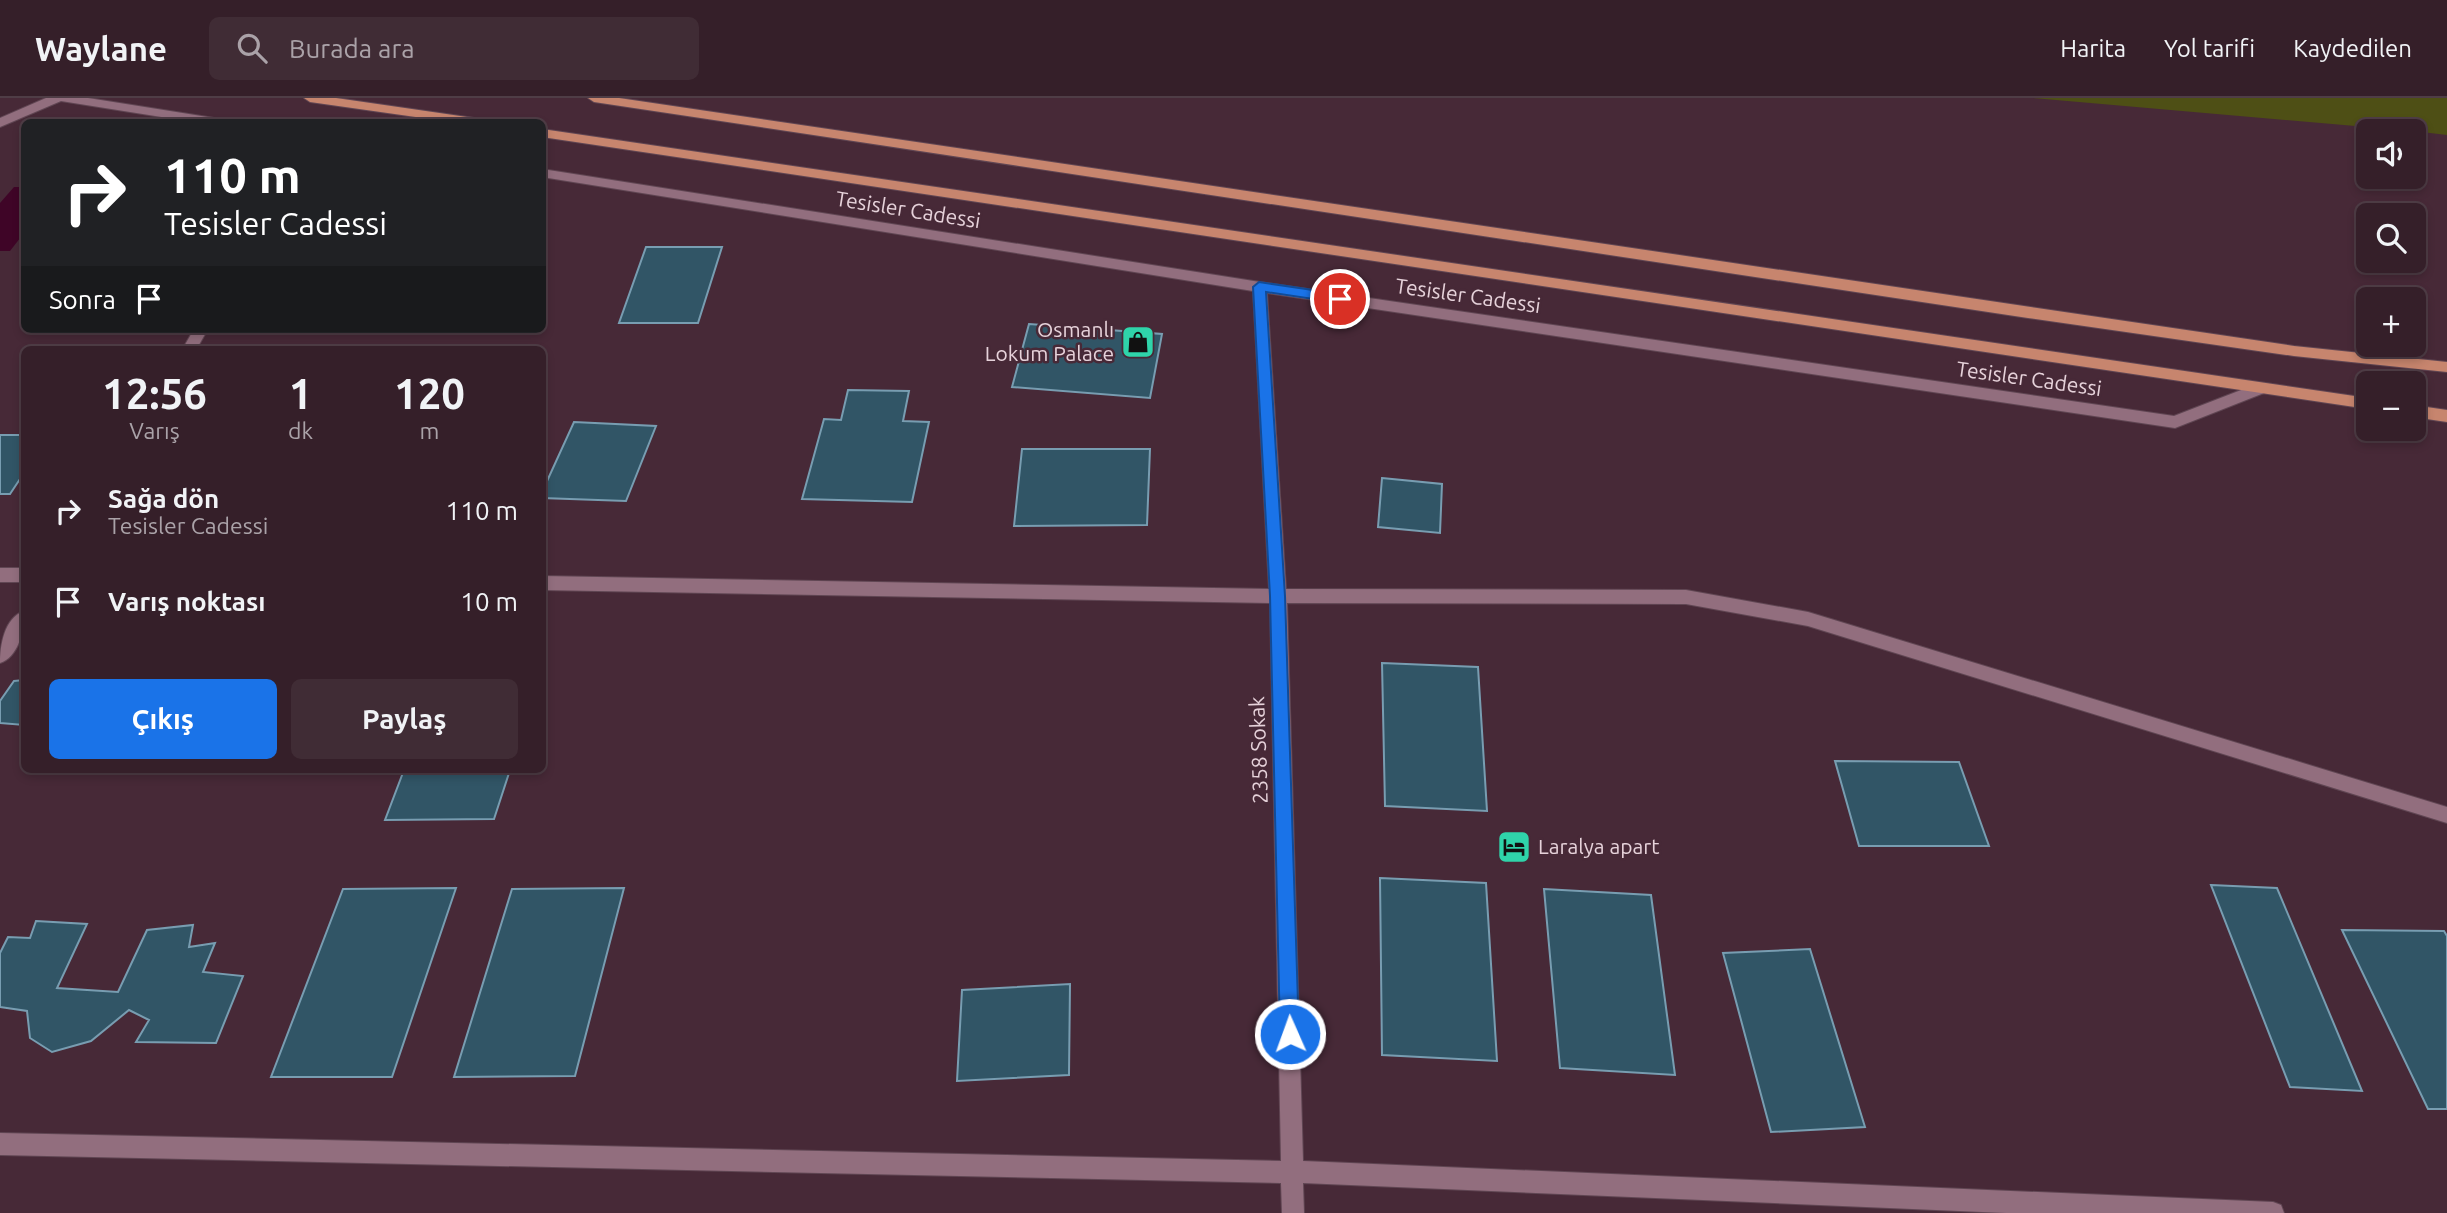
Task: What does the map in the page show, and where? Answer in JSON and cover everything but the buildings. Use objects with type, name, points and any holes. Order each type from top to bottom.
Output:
[{"type":"main road","points":[[310,98],[454,119]]},
{"type":"main road","points":[[594,98],[2014,312],[2294,351],[2447,367]]},
{"type":"main road","points":[[546,134],[2356,402]]},
{"type":"main road","points":[[2426,413],[2447,416]]},
{"type":"street","points":[[0,123],[57,98]]},
{"type":"street","points":[[64,98],[195,119]]},
{"type":"street","name":"Tesisler Cadessi","points":[[546,174],[1259,287],[2175,422],[2259,389]]},
{"type":"street","name":"2358 Sokak","points":[[1259,287],[1278,596],[1293,1213]]},
{"type":"street","points":[[0,575],[21,575]]},
{"type":"street","points":[[546,583],[1278,596],[1686,597],[1808,619],[2447,815]]},
{"type":"street","points":[[0,656],[21,623]]},
{"type":"street","points":[[0,1144],[1293,1172],[2273,1213]]},
{"type":"shaded area","points":[[2033,98],[2447,98],[2447,135],[2426,133],[2426,119],[2356,119],[2356,126]]},
{"type":"shaded area","points":[[14,187],[21,187],[21,237],[10,251],[0,251],[0,203]]},
{"type":"place","name":"Osmanlı Lokum Palace","points":[[1138,342]]},
{"type":"place","name":"Laralya apart","points":[[1514,847]]},
{"type":"route","points":[[1290,1034],[1278,596],[1259,287],[1340,299]]}]
